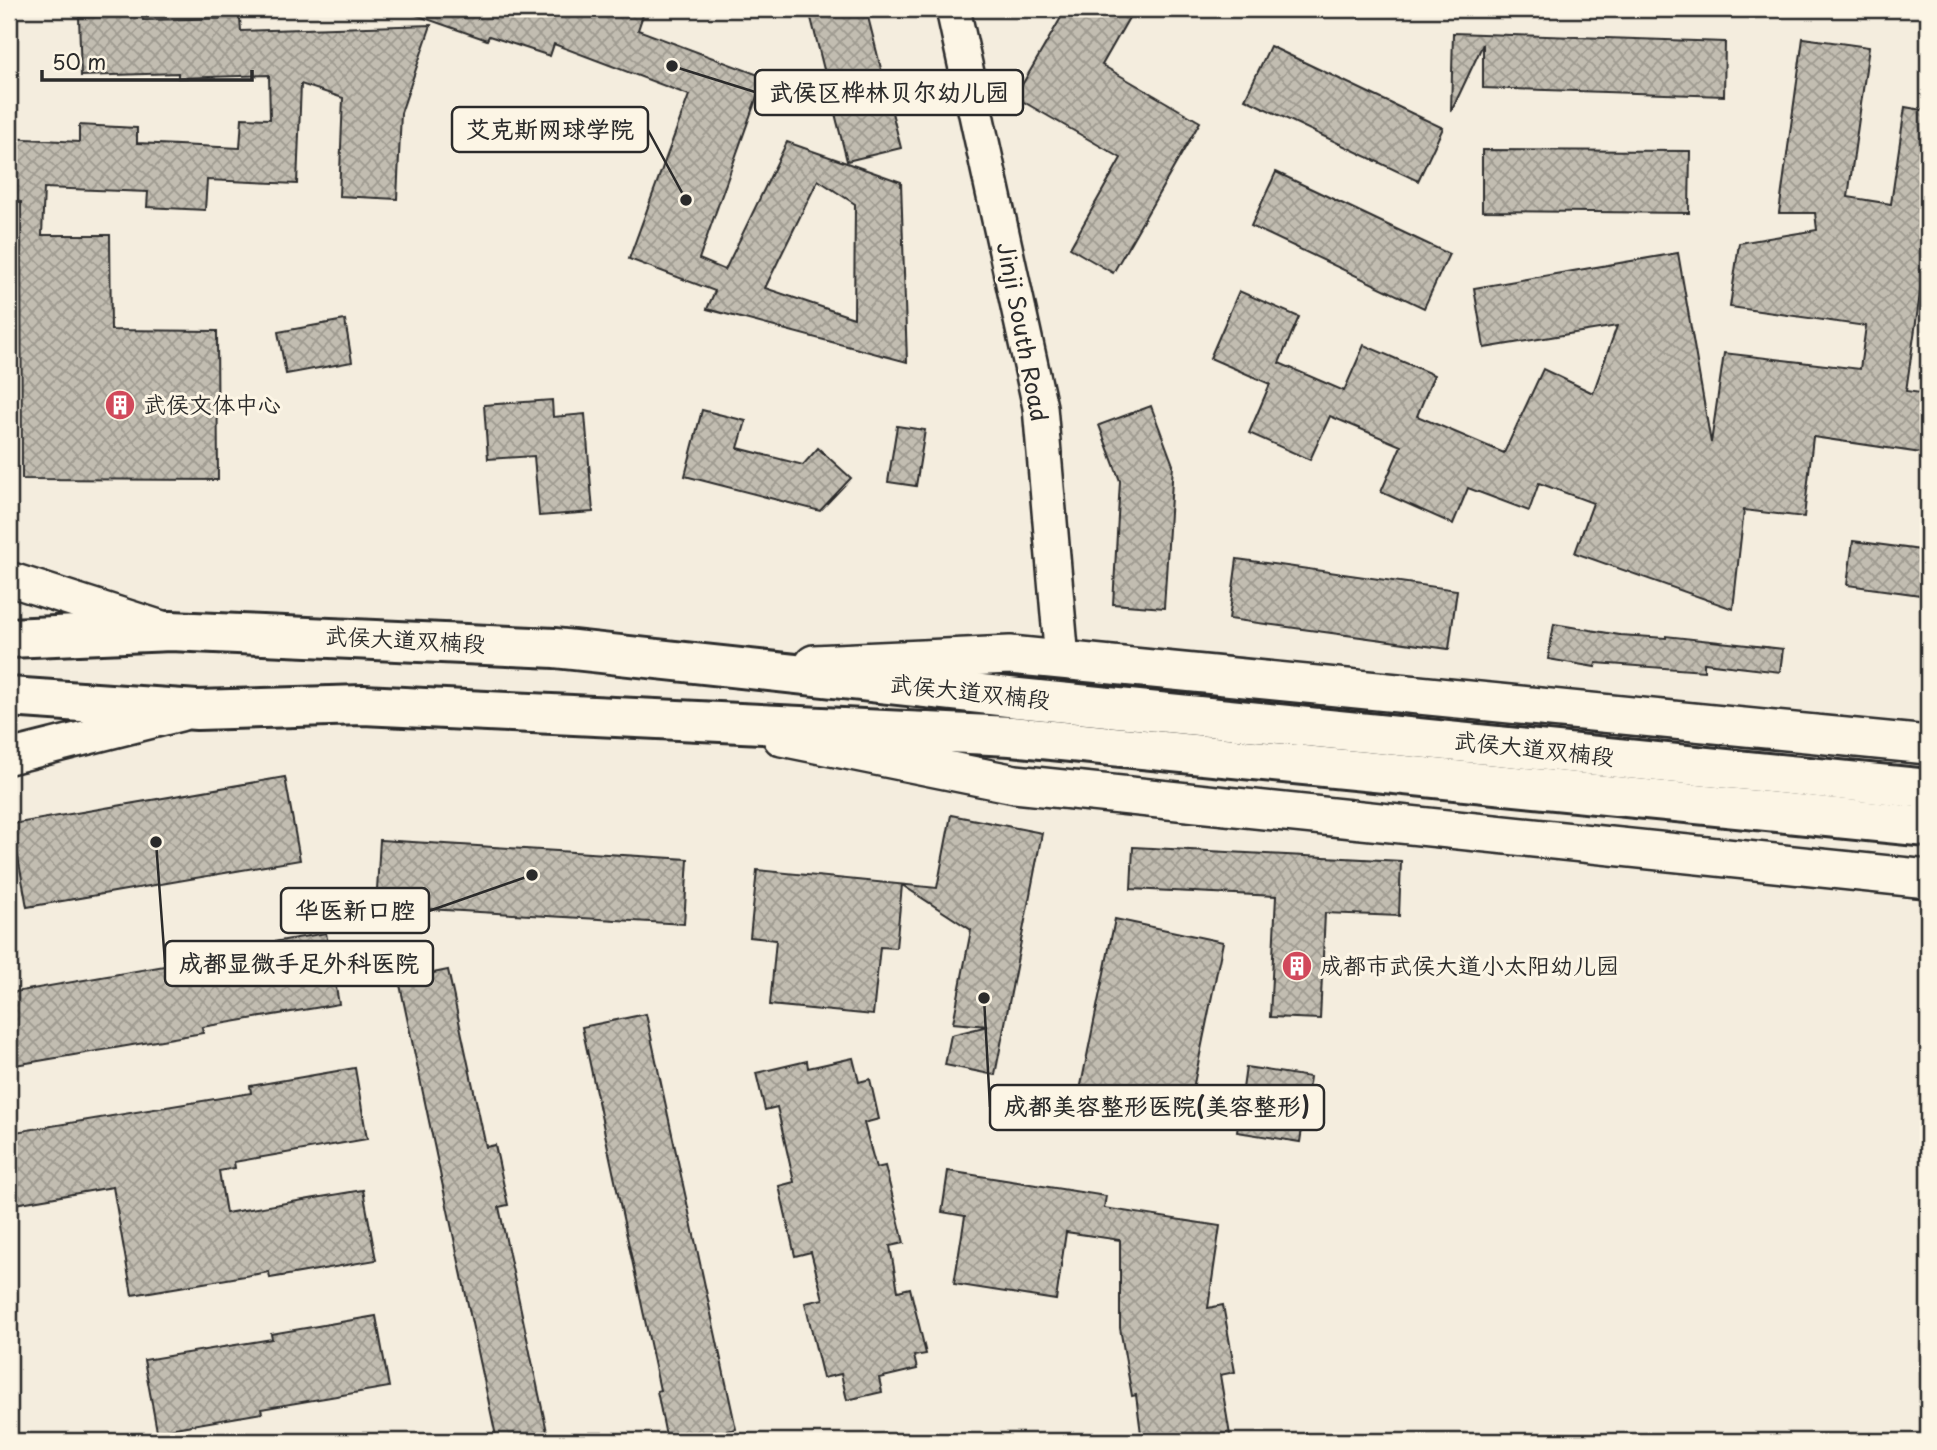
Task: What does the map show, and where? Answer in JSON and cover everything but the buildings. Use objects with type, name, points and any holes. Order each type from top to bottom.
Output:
[{"type":"main road","name":"武侯大道双楠段","points":[[9,638],[172,631],[555,648],[1018,698],[1928,789]]},
{"type":"main road","points":[[744,668],[1010,654],[1928,745]]},
{"type":"main road","name":"武侯大道双楠段","points":[[9,697],[197,710],[363,705],[1011,736],[1928,827]]},
{"type":"main road","points":[[706,722],[1015,784],[1928,879]]},
{"type":"street","name":"Jinji South Road","points":[[953,9],[1040,407],[1062,660]]},
{"type":"street","points":[[9,579],[172,631]]},
{"type":"street","points":[[9,757],[197,710]]},
{"type":"place","name":"武侯区桦林贝尔幼儿园","points":[[672,66]]},
{"type":"place","name":"艾克斯网球学院","points":[[686,200]]},
{"type":"place","name":"武侯文体中心","points":[[120,405]]},
{"type":"place","name":"成都显微手足外科医院","points":[[156,842]]},
{"type":"place","name":"华医新口腔","points":[[532,875]]},
{"type":"place","name":"成都市武侯大道小太阳幼儿园","points":[[1297,966]]},
{"type":"place","name":"成都美容整形医院(美容整形)","points":[[984,998]]}]
